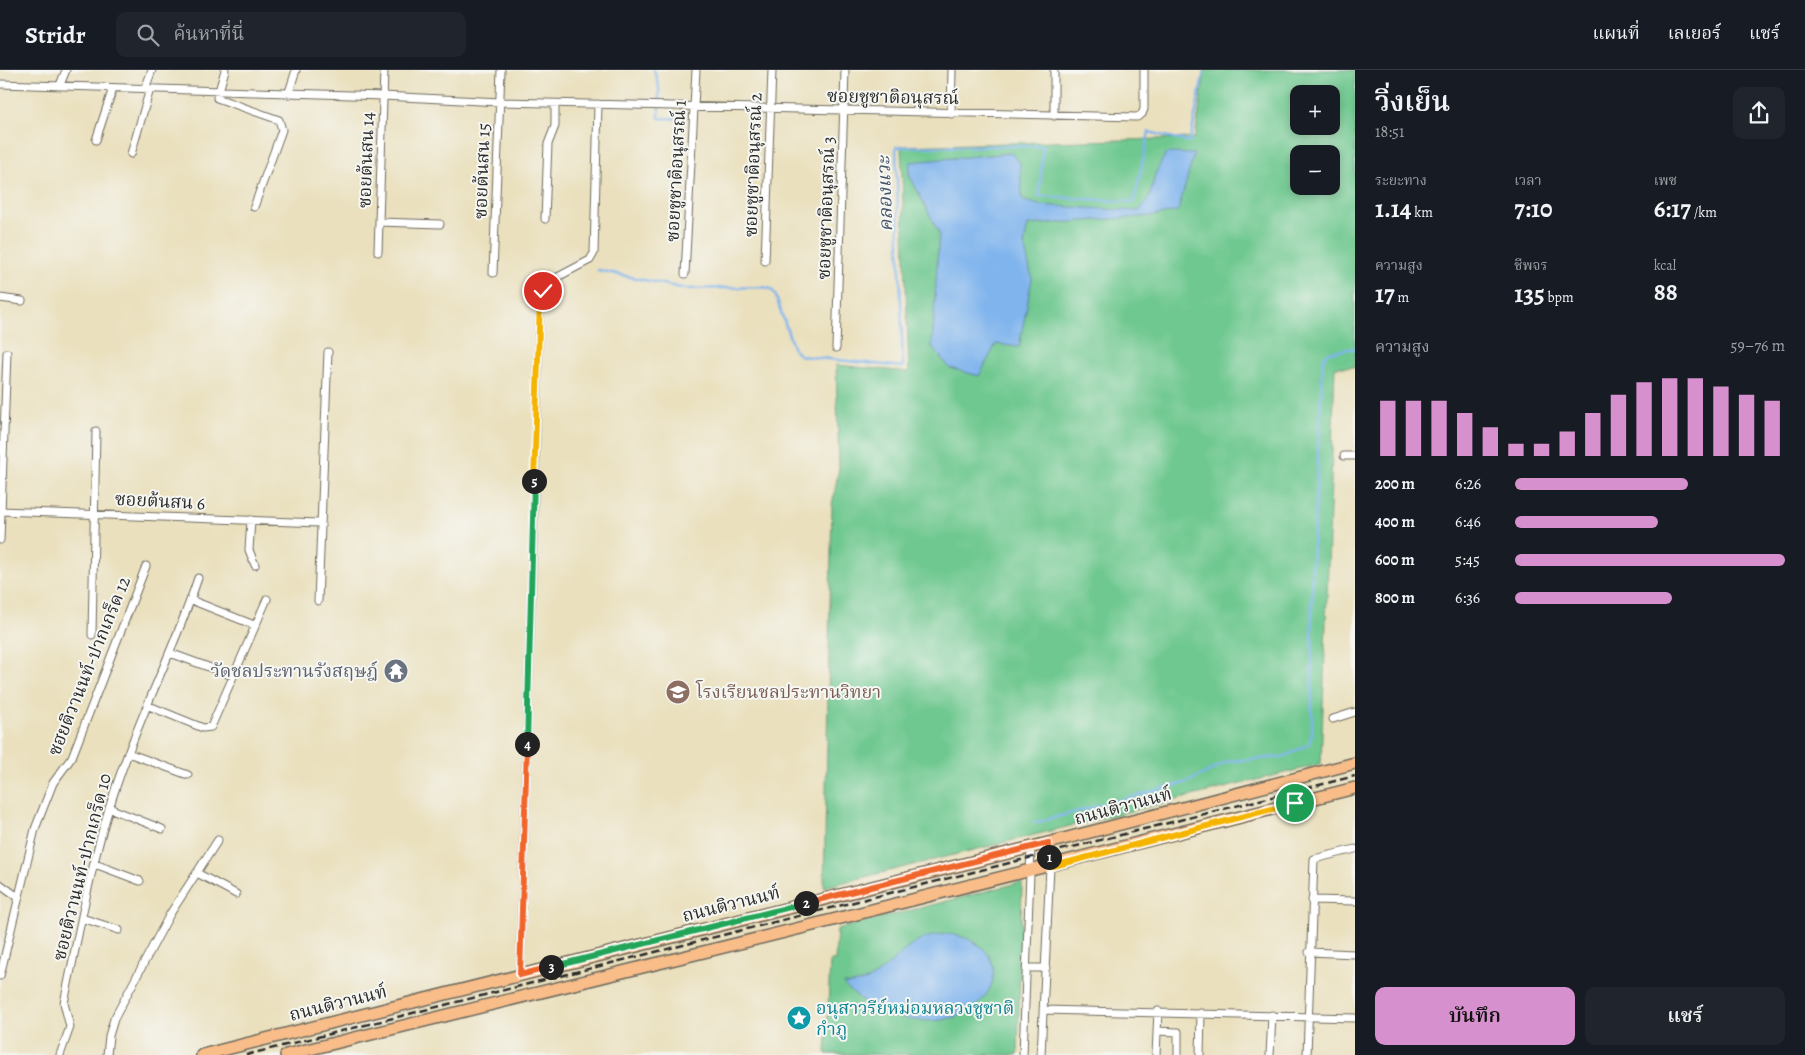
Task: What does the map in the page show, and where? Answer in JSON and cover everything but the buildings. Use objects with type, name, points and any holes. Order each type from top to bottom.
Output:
[{"type":"main road","name":"ถนนติวานนท์","points":[[202,1055],[1048,843],[1355,763]]},
{"type":"main road","points":[[286,1055],[1050,867],[1355,788]]},
{"type":"main road","points":[[472,987],[477,1008]]},
{"type":"main road","points":[[349,1018],[351,1040]]},
{"type":"street","points":[[60,85],[66,70]]},
{"type":"street","points":[[131,154],[152,70]]},
{"type":"street","points":[[225,70],[217,98],[279,120],[282,124],[282,130],[254,207]]},
{"type":"street","points":[[288,95],[296,70]]},
{"type":"street","name":"ซอยต้นสน 14","points":[[378,252],[384,70]]},
{"type":"street","name":"ซอยต้นสน 15","points":[[493,273],[501,70]]},
{"type":"street","name":"ซอยชูชาติอนุสรณ์ 1","points":[[685,274],[696,70]]},
{"type":"street","name":"ซอยชูชาติอนุสรณ์ 2","points":[[765,261],[772,70]]},
{"type":"street","name":"ซอยชูชาติอนุสรณ์ 3","points":[[836,348],[844,70]]},
{"type":"street","points":[[951,114],[952,70]]},
{"type":"street","points":[[1054,70],[1054,116]]},
{"type":"street","name":"ซอยชูชาติอนุสรณ์","points":[[0,84],[288,95],[383,96],[555,104],[1137,117],[1142,114],[1144,70]]},
{"type":"street","points":[[96,140],[113,88]]},
{"type":"street","points":[[545,219],[548,144],[555,126],[555,104]]},
{"type":"street","points":[[520,975],[540,299],[550,281],[590,260],[594,253],[598,104]]},
{"type":"street","points":[[379,222],[440,224]]},
{"type":"street","points":[[0,298],[22,300]]},
{"type":"street","points":[[318,601],[319,523],[328,352]]},
{"type":"street","points":[[0,540],[7,353]]},
{"type":"street","points":[[92,635],[96,432]]},
{"type":"street","points":[[1344,456],[1355,456]]},
{"type":"street","name":"ซอยต้นสน 6","points":[[0,511],[93,512],[319,523]]},
{"type":"street","points":[[251,520],[249,550],[255,565]]},
{"type":"street","name":"ซฮยติวานนท์-ปากเกร็ด 12","points":[[0,976],[35,830],[53,783],[72,757],[146,566]]},
{"type":"street","name":"ซอยติวานนท์-ปากเกร็ด 10","points":[[60,1055],[70,1029],[64,1003],[82,918],[109,808],[128,753],[149,706],[198,578]]},
{"type":"street","points":[[149,706],[204,728],[209,728],[213,725],[232,676],[267,599]]},
{"type":"street","points":[[191,600],[254,625]]},
{"type":"street","points":[[170,653],[232,676]]},
{"type":"street","points":[[1333,719],[1355,712]]},
{"type":"street","points":[[128,753],[188,775]]},
{"type":"street","points":[[109,808],[162,829]]},
{"type":"street","points":[[107,1055],[109,1036],[114,1019],[170,914],[218,840]]},
{"type":"street","points":[[1041,1055],[1050,867],[1048,843]]},
{"type":"street","points":[[1023,1055],[1032,870],[1031,847]]},
{"type":"street","points":[[1307,1055],[1309,952],[1314,859],[1355,849]]},
{"type":"street","points":[[95,864],[140,881]]},
{"type":"street","points":[[196,874],[236,894]]},
{"type":"street","points":[[0,884],[18,898]]},
{"type":"street","points":[[1312,900],[1355,901]]},
{"type":"street","points":[[82,918],[119,930]]},
{"type":"street","points":[[1309,952],[1355,954]]},
{"type":"street","points":[[1027,968],[1046,968]]},
{"type":"street","points":[[1044,1010],[1158,1011],[1355,1018]]},
{"type":"street","points":[[1156,1055],[1158,1011]]},
{"type":"street","points":[[1200,1055],[1201,1013]]},
{"type":"street","points":[[1270,1055],[1272,1015]]},
{"type":"street","points":[[1157,1032],[1178,1032],[1178,1055]]},
{"type":"green space","points":[[1205,70],[1355,70],[1355,367],[1335,367],[1321,764],[824,887],[832,505],[839,468],[836,365],[909,372],[901,146],[1195,138]]},
{"type":"green space","points":[[1022,882],[1018,1055],[826,1054],[830,961],[835,961],[837,929]]},
{"type":"water","points":[[1011,153],[1020,163],[1022,200],[1039,205],[1139,211],[1149,198],[1156,172],[1166,153],[1194,154],[1178,211],[1153,216],[1028,225],[1024,244],[1032,279],[1019,347],[996,344],[979,376],[950,368],[932,347],[939,233],[909,174],[910,162]]},
{"type":"water","points":[[949,934],[975,943],[990,958],[993,976],[987,994],[971,1009],[947,1019],[915,1020],[877,1010],[843,984],[859,983],[872,978],[917,942],[931,936]]},
{"type":"waterway","name":"คลองแวะ","points":[[654,70],[659,87],[659,118],[684,119]]},
{"type":"waterway","name":"คลองแวะ","points":[[598,270],[686,289],[763,287],[771,289],[775,294],[794,350],[801,356],[903,367],[896,147],[1043,146],[1039,196],[1134,202],[1149,132],[1190,142],[1204,70]]},
{"type":"waterway","points":[[1034,823],[1188,782],[1229,761],[1283,757],[1309,744],[1312,733],[1312,567],[1323,359],[1329,352],[1355,348]]},
{"type":"railway","points":[[246,1055],[1355,776]]},
{"type":"place","name":"วัดชลประทานรังสฤษฎ์","points":[[396,671]]},
{"type":"place","name":"โรงเรียนชลประทานวิทยา","points":[[678,692]]},
{"type":"place","name":"อนุสาวรีย์หม่อมหลวงชูชาติ กำภู","points":[[799,1018]]},
{"type":"route","points":[[543,291],[540,299],[539,317],[520,975],[1048,843],[1050,867],[1295,803]]}]
